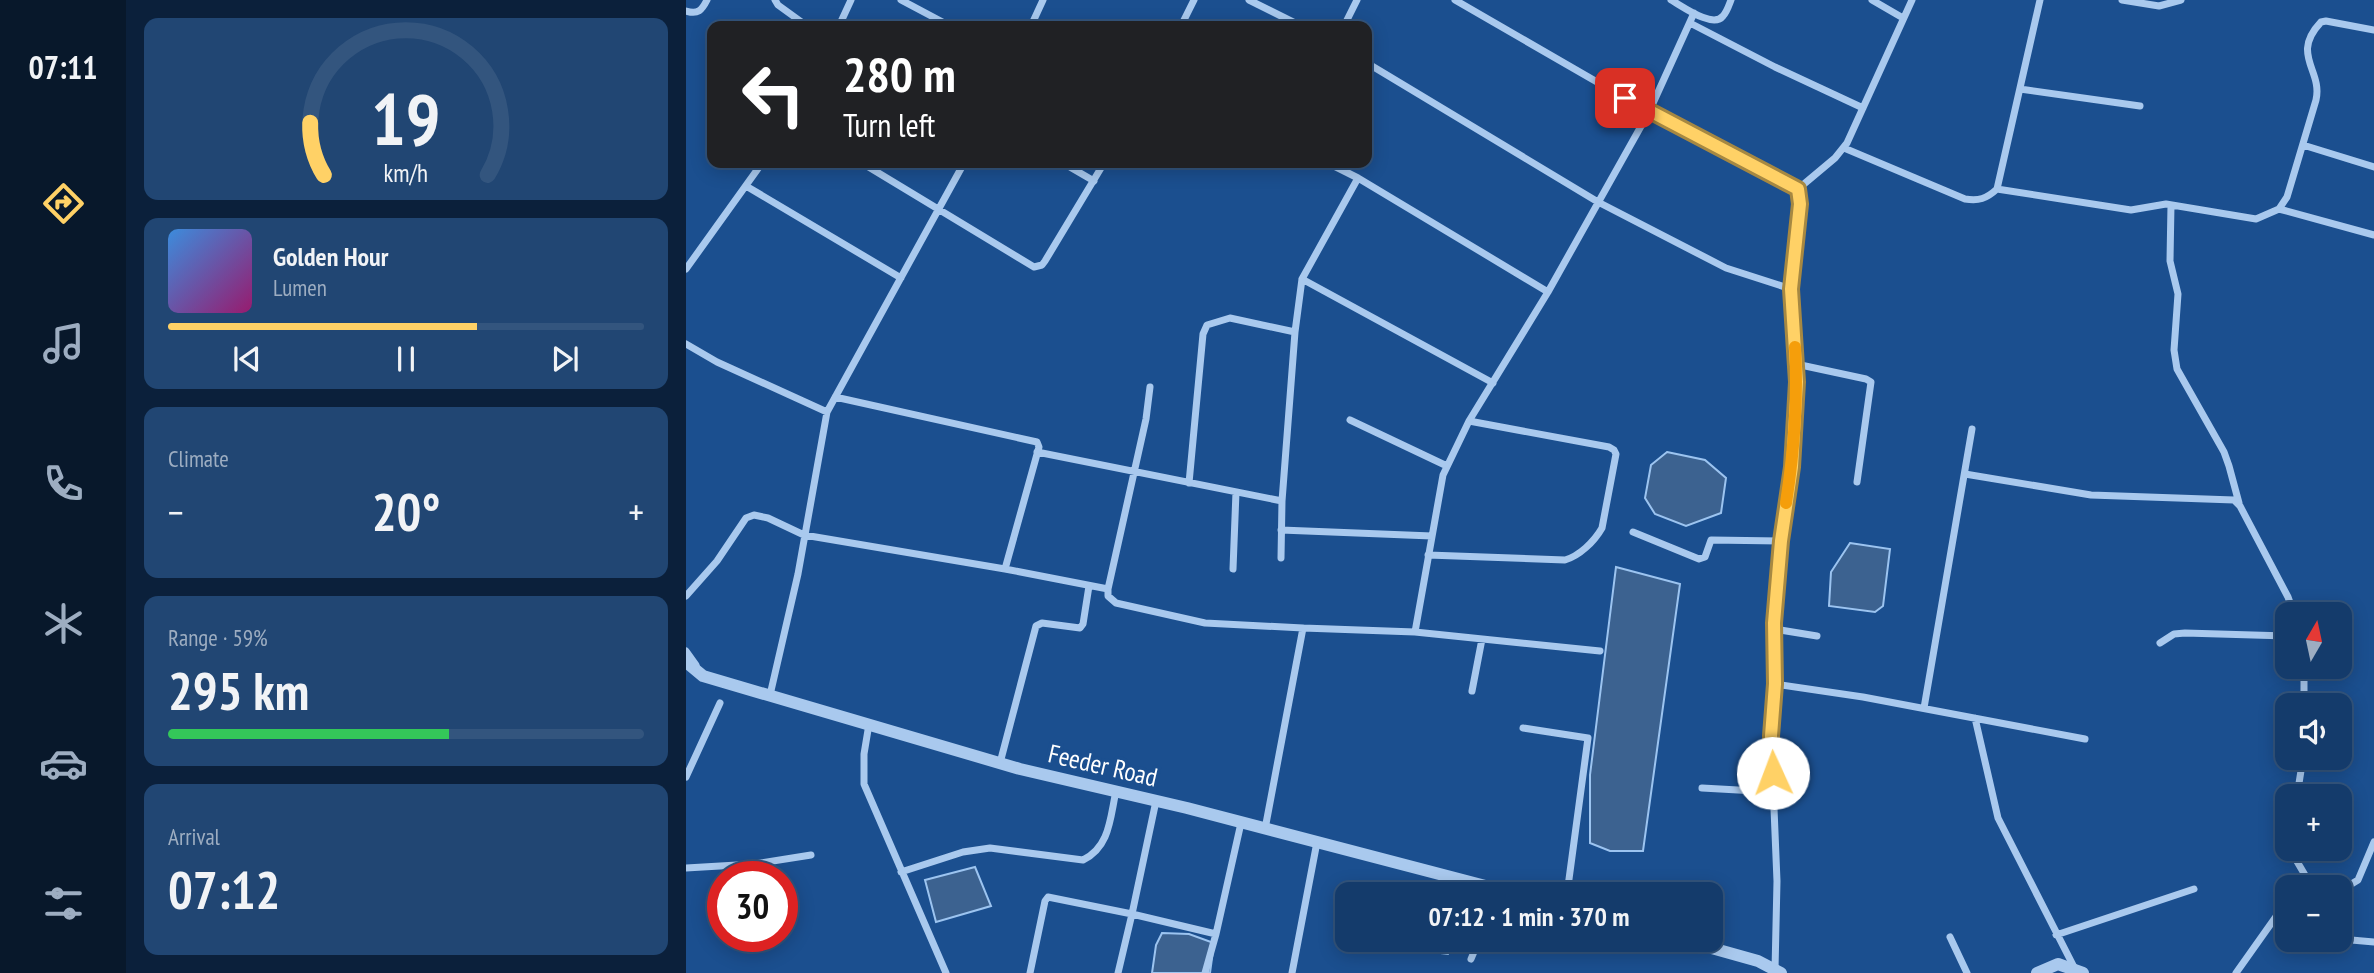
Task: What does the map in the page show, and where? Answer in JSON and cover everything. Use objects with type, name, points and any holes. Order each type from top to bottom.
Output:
[{"type":"street","points":[[686,11],[700,11],[707,0]]},
{"type":"street","points":[[775,0],[800,21]]},
{"type":"street","points":[[841,21],[851,0]]},
{"type":"street","points":[[901,0],[941,21]]},
{"type":"street","points":[[1033,21],[1043,0]]},
{"type":"street","points":[[1184,21],[1194,0]]},
{"type":"street","points":[[1249,0],[1291,21]]},
{"type":"street","points":[[1346,21],[1357,0]]},
{"type":"street","points":[[1455,0],[1649,112],[1798,189]]},
{"type":"street","points":[[1671,0],[1711,21],[1723,16],[1731,0]]},
{"type":"street","points":[[1872,0],[1903,18]]},
{"type":"street","points":[[1798,189],[1844,148],[1913,0]]},
{"type":"street","points":[[1997,189],[2040,0]]},
{"type":"street","points":[[2122,0],[2159,6],[2182,0]]},
{"type":"street","points":[[1415,632],[1443,475],[1447,466],[1469,421],[1548,292],[1649,112],[1694,13]]},
{"type":"street","points":[[1844,148],[1965,199],[1982,199],[1997,189],[2137,210],[2161,204],[2256,219],[2279,209],[2287,197],[2318,93],[2307,59],[2315,30],[2321,22],[2326,21],[2374,30]]},
{"type":"street","points":[[1690,23],[1768,64],[1863,108]]},
{"type":"street","points":[[1372,66],[1598,202],[1726,268],[1791,289]]},
{"type":"street","points":[[2020,89],[2140,106]]},
{"type":"street","points":[[2303,145],[2374,166]]},
{"type":"street","points":[[686,269],[759,168]]},
{"type":"street","points":[[870,168],[1029,265],[1038,266],[1045,261],[1101,168]]},
{"type":"street","points":[[770,695],[798,573],[827,412],[961,168]]},
{"type":"street","points":[[1072,168],[1094,181]]},
{"type":"street","points":[[1338,168],[1548,292]]},
{"type":"street","points":[[1281,558],[1282,501],[1294,332],[1302,278],[1358,178]]},
{"type":"street","points":[[746,186],[901,278]]},
{"type":"street","points":[[1723,951],[1758,961],[1778,972],[1771,736],[1775,684],[1774,629],[1781,541],[1792,467],[1796,364],[1791,289],[1800,204],[1798,189]]},
{"type":"street","points":[[2171,205],[2170,261],[2178,294],[2174,350],[2177,369],[2224,452],[2240,506],[2290,602]]},
{"type":"street","points":[[2279,209],[2374,236]]},
{"type":"street","points":[[1302,278],[1493,383]]},
{"type":"street","points":[[1189,483],[1203,334],[1207,325],[1230,318],[1294,332]]},
{"type":"street","points":[[686,344],[717,362],[827,412]]},
{"type":"street","points":[[1796,364],[1871,382],[1857,482]]},
{"type":"street","points":[[1150,387],[1146,419],[1108,589],[1108,596],[1116,603],[1182,620],[1205,623],[1415,632],[1600,651]]},
{"type":"street","points":[[835,397],[1033,440],[1039,444],[1005,569]]},
{"type":"street","points":[[1350,420],[1447,466]]},
{"type":"street","points":[[1428,555],[1564,561],[1575,556],[1596,538],[1602,528],[1616,454],[1614,450],[1469,421]]},
{"type":"street","points":[[1924,708],[1972,429]]},
{"type":"street","points":[[1037,452],[1282,501]]},
{"type":"street","points":[[1965,474],[2091,495],[2228,499],[2234,500],[2240,506]]},
{"type":"street","points":[[1233,569],[1236,492]]},
{"type":"street","points":[[686,596],[750,516],[768,518],[804,535],[1108,589]]},
{"type":"street","points":[[1281,530],[1432,536]]},
{"type":"street","points":[[1633,532],[1699,559],[1704,557],[1712,540],[1781,541]]},
{"type":"street","points":[[1000,763],[1036,626],[1042,623],[1080,628],[1089,586]]},
{"type":"street","points":[[1265,829],[1303,628]]},
{"type":"street","points":[[1774,629],[1818,636]]},
{"type":"street","points":[[2160,643],[2174,634],[2185,632],[2275,636]]},
{"type":"street","points":[[1472,691],[1482,639]]},
{"type":"street","points":[[686,651],[703,676]]},
{"type":"street","name":"Feeder Road","points":[[686,662],[703,676],[1000,763],[1317,842],[1464,882]]},
{"type":"street","points":[[1775,684],[1924,708],[2085,739]]},
{"type":"street","points":[[686,777],[720,703]]},
{"type":"street","points":[[1975,718],[1998,818],[2056,935],[2080,971]]},
{"type":"street","points":[[869,724],[864,754],[864,784],[946,973]]},
{"type":"street","points":[[1523,728],[1587,738],[1569,882]]},
{"type":"street","points":[[1702,788],[1774,792]]},
{"type":"street","points":[[901,872],[963,852],[990,848],[1083,860],[1094,855],[1102,845],[1116,791]]},
{"type":"street","points":[[1118,973],[1156,801]]},
{"type":"street","points":[[1205,973],[1241,823]]},
{"type":"street","points":[[1292,973],[1317,842]]},
{"type":"street","points":[[2352,885],[2360,877],[2374,842]]},
{"type":"street","points":[[686,868],[754,864],[811,855]]},
{"type":"street","points":[[2056,935],[2194,889]]},
{"type":"street","points":[[1030,973],[1048,897],[1216,934]]},
{"type":"street","points":[[2236,973],[2274,920]]},
{"type":"street","points":[[1950,937],[1968,973]]},
{"type":"street","points":[[2352,940],[2374,942]]},
{"type":"street","points":[[1471,959],[1474,952]]},
{"type":"street","points":[[2037,973],[2058,964],[2080,971]]},
{"type":"water","points":[[1667,452],[1705,460],[1726,478],[1721,513],[1686,526],[1655,514],[1645,498],[1651,465]]},
{"type":"water","points":[[1850,543],[1890,549],[1883,606],[1875,612],[1829,606],[1831,572]]},
{"type":"water","points":[[1616,567],[1680,584],[1643,851],[1610,851],[1590,843],[1590,775]]},
{"type":"water","points":[[975,867],[991,906],[936,922],[925,880]]},
{"type":"water","points":[[1162,933],[1189,934],[1211,942],[1213,951],[1210,973],[1152,973],[1156,945]]},
{"type":"slow traffic","points":[[1786,503],[1792,467],[1797,382],[1795,347]]},
{"type":"route","points":[[1625,98],[1798,189],[1800,204],[1791,289],[1797,382],[1792,467],[1781,541],[1774,623],[1775,684],[1771,736],[1773,773]]}]
